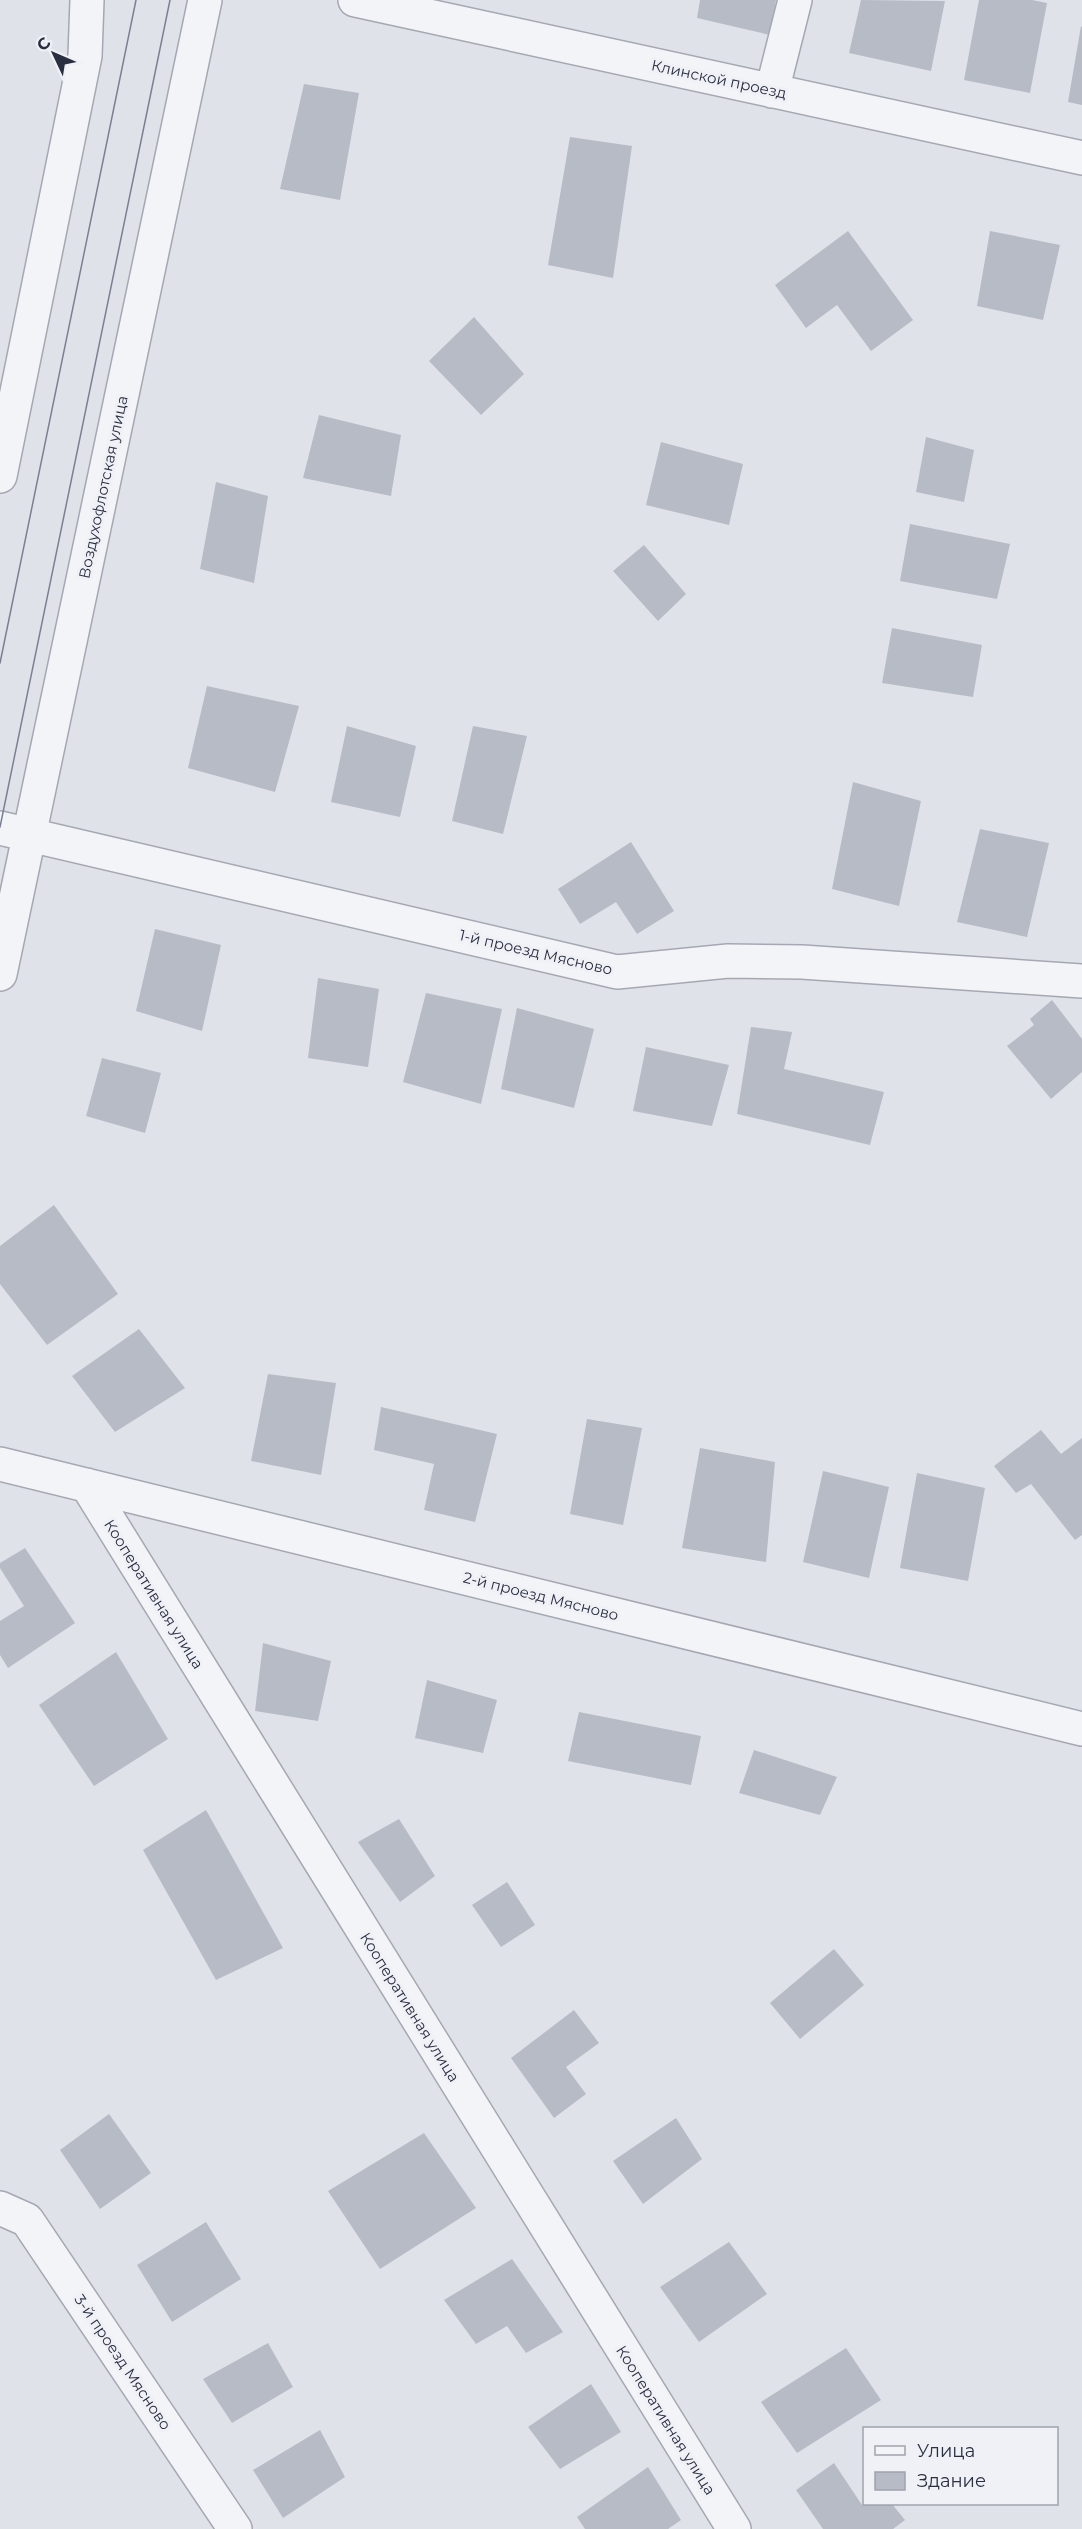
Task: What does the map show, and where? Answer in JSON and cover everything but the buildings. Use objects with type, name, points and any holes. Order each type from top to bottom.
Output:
[{"type":"street","points":[[0,476],[85,56],[87,0]]},
{"type":"street","name":"Воздухофлотская улица","points":[[0,974],[15,831],[205,0]]},
{"type":"street","name":"Клинской проезд","points":[[355,0],[1082,158]]},
{"type":"street","points":[[772,91],[795,0]]},
{"type":"street","name":"1-й проезд Мясново","points":[[15,831],[617,972],[729,961],[802,962],[1082,981]]},
{"type":"street","name":"2-й проезд Мясново","points":[[0,1464],[1082,1729]]},
{"type":"street","name":"Кооперативная улица","points":[[87,1485],[734,2529]]},
{"type":"street","name":"3-й проезд Мясново","points":[[0,2208],[27,2220],[235,2529]]},
{"type":"tram line","points":[[0,663],[136,0]]},
{"type":"tram line","points":[[0,827],[170,0]]}]
